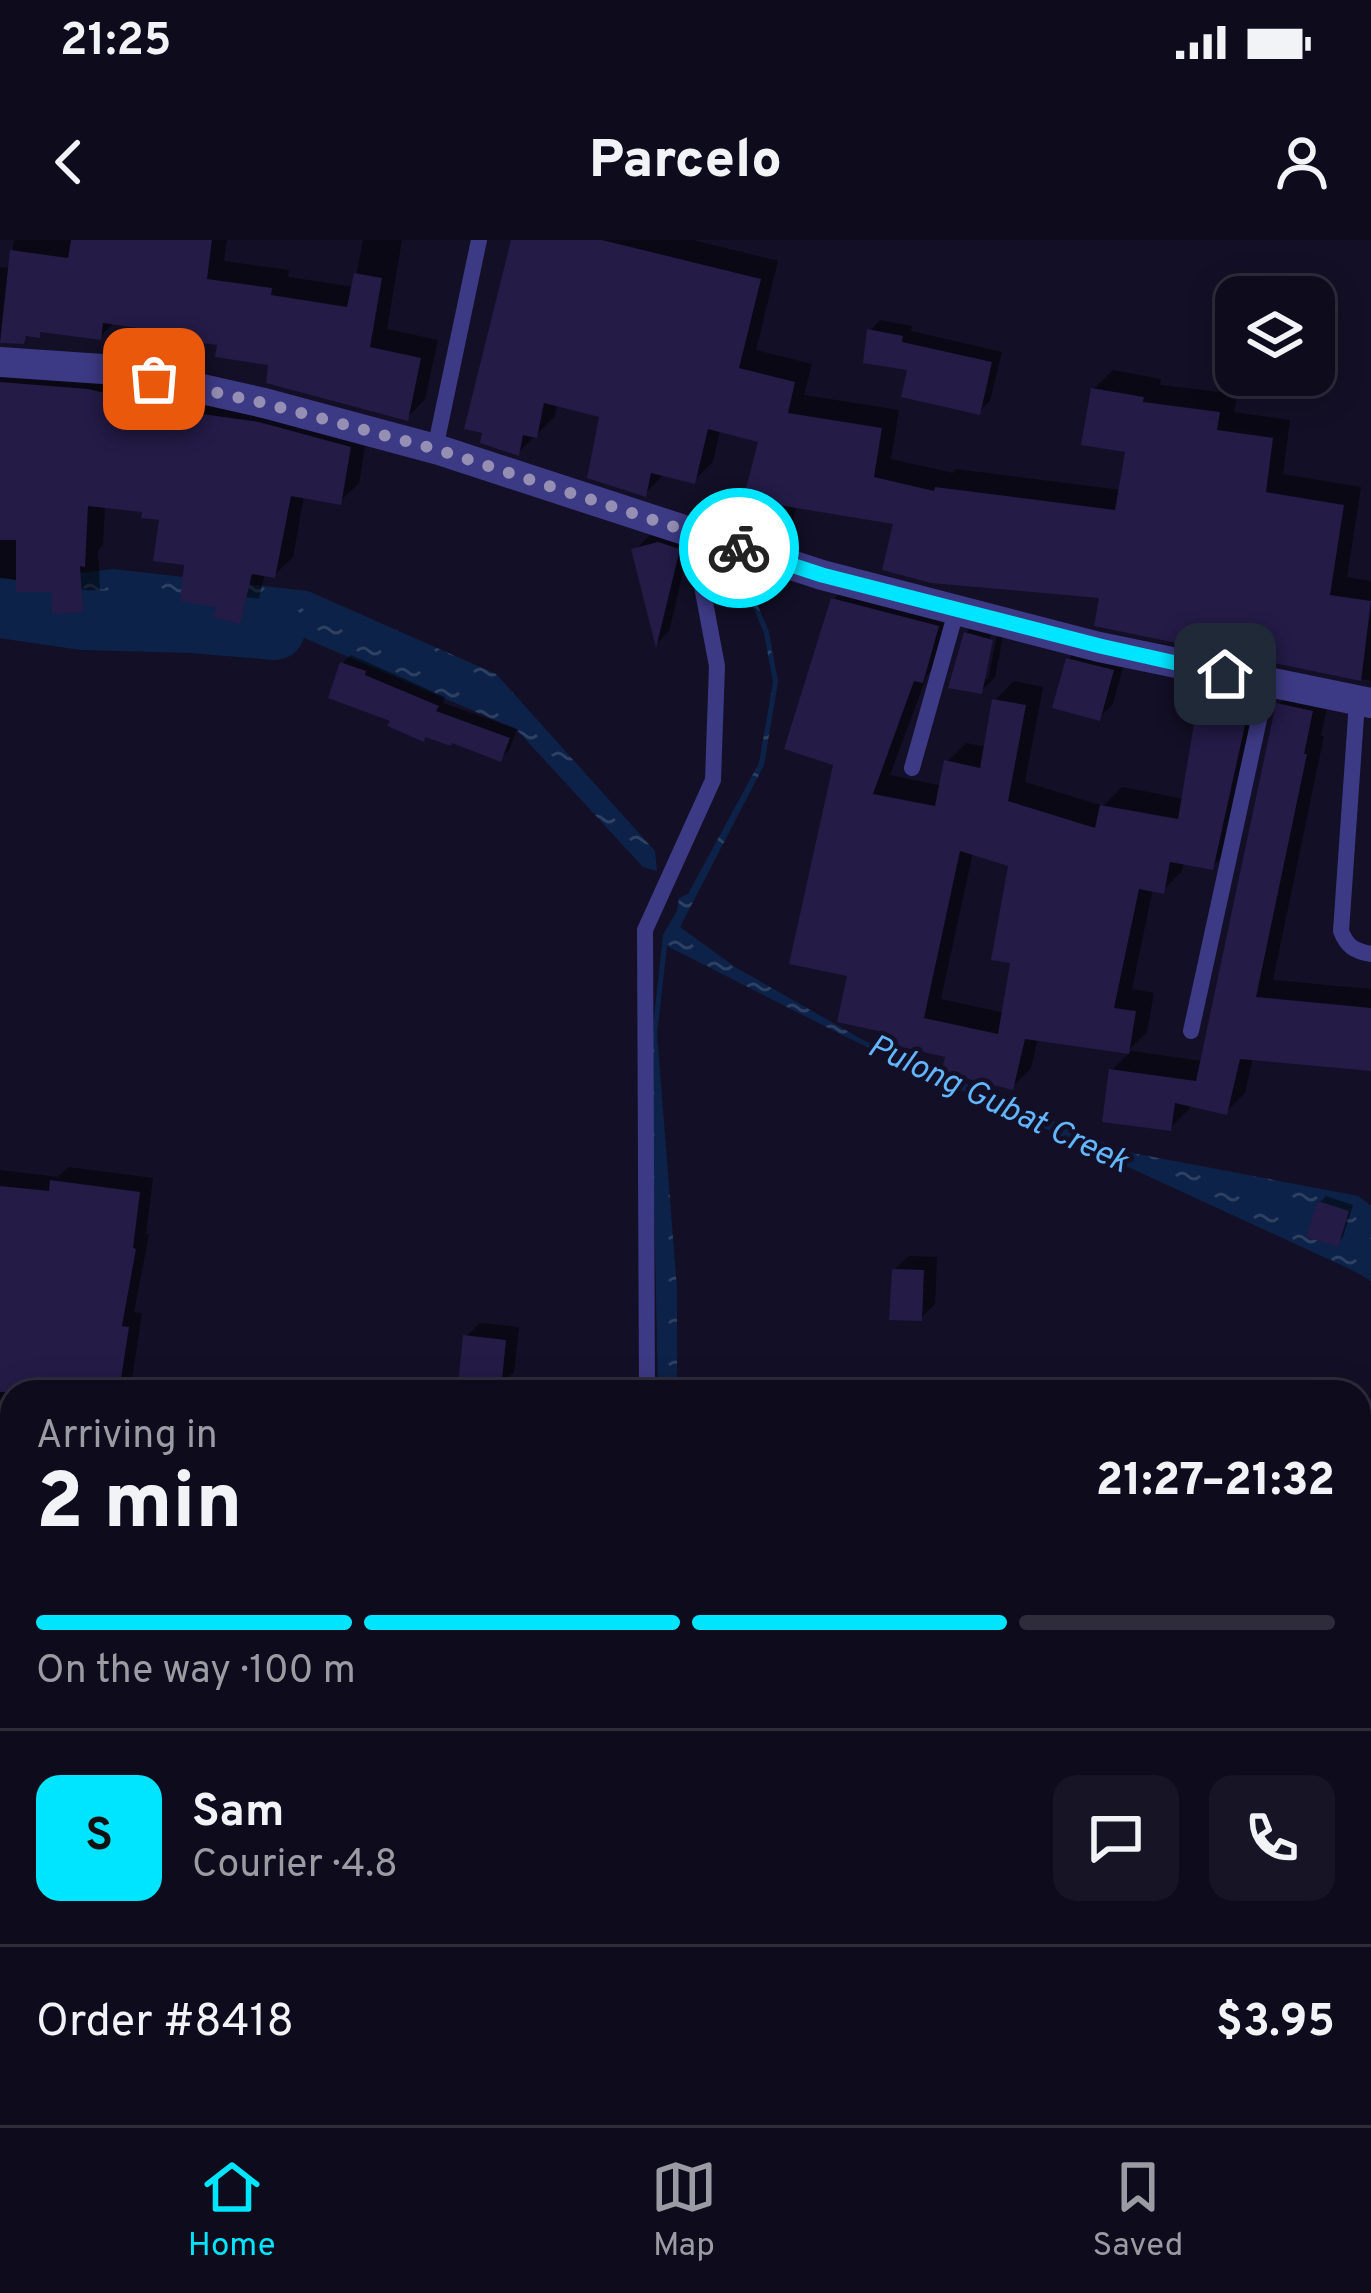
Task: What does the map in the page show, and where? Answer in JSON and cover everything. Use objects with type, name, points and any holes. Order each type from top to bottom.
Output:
[{"type":"street","points":[[0,362],[117,370],[264,403],[435,449],[822,575],[1100,646],[1364,703]]},
{"type":"lane","points":[[435,449],[479,240]]},
{"type":"lane","points":[[647,1380],[644,930],[713,780],[717,666],[692,533]]},
{"type":"lane","points":[[912,768],[957,608]]},
{"type":"lane","points":[[1192,1031],[1267,683]]},
{"type":"lane","points":[[1364,703],[1341,931],[1355,951],[1371,953]]},
{"type":"water","points":[[734,550],[769,632],[778,682],[764,765],[680,927],[735,967],[863,1040],[1127,1152],[1358,1196],[1371,1206],[1371,1281],[846,1037],[667,946],[657,1034],[677,1288],[677,1380],[658,1380],[651,1045],[663,935],[679,898],[688,894],[759,763],[773,682],[764,633]]},
{"type":"water","points":[[113,569],[308,591],[496,674],[655,851],[657,871],[643,867],[516,729],[302,637],[117,613],[0,636],[0,583]]},
{"type":"building","points":[[71,240],[212,240],[207,279],[272,288],[271,295],[347,307],[354,273],[382,278],[370,347],[421,358],[408,421],[266,383],[268,365],[215,357],[217,345],[178,340],[179,334],[103,323],[101,340],[40,332],[40,338],[26,336],[24,344],[0,343],[10,250],[68,258]]},
{"type":"building","points":[[511,240],[602,240],[761,279],[739,368],[795,382],[788,413],[882,428],[874,477],[934,491],[935,487],[1115,510],[1125,452],[1081,445],[1091,388],[1144,397],[1143,402],[1220,412],[1217,430],[1273,438],[1266,492],[1344,505],[1330,595],[1371,601],[1361,681],[1094,626],[1099,598],[931,583],[882,570],[893,524],[744,496],[758,442],[708,429],[695,484],[651,473],[646,497],[587,478],[599,417],[544,403],[537,438],[523,435],[519,456],[480,443],[482,433],[464,429]]},
{"type":"building","points":[[867,329],[903,336],[902,342],[992,362],[980,415],[901,397],[907,370],[863,363]]},
{"type":"building","points":[[0,382],[88,389],[259,422],[351,447],[341,505],[291,496],[275,578],[252,574],[240,624],[213,617],[216,607],[180,601],[184,565],[153,561],[159,520],[141,518],[142,512],[88,506],[85,567],[80,566],[83,612],[52,614],[51,592],[16,592],[16,540],[0,540]]},
{"type":"building","points":[[787,509],[779,540],[729,524]]},
{"type":"building","points":[[658,542],[680,549],[656,648],[631,549]]},
{"type":"building","points":[[831,598],[939,626],[923,683],[914,681],[873,794],[935,806],[944,760],[980,768],[992,699],[1026,705],[1008,801],[1095,828],[1100,805],[1178,819],[1200,688],[1251,698],[1213,870],[1170,862],[1164,894],[1139,889],[1114,1008],[1136,1011],[1129,1054],[1025,1039],[1013,1090],[941,1072],[945,1057],[885,1043],[887,1033],[837,1022],[847,976],[789,964],[833,765],[784,749]],"holes":[[[960,851],[1008,866],[991,960],[1010,963],[998,1034],[924,1018]]]},
{"type":"building","points":[[964,632],[993,640],[982,694],[948,688]]},
{"type":"building","points":[[1066,658],[1114,670],[1100,721],[1052,708]]},
{"type":"building","points":[[340,662],[439,706],[436,711],[510,738],[501,762],[452,743],[425,737],[424,742],[387,726],[390,721],[328,698]]},
{"type":"building","points":[[1276,703],[1313,711],[1256,997],[1371,1008],[1371,1071],[1240,1059],[1227,1115],[1175,1103],[1171,1131],[1102,1122],[1109,1069],[1196,1081]]},
{"type":"building","points":[[50,1180],[140,1192],[136,1249],[122,1326],[129,1327],[121,1380],[0,1380],[0,1186],[49,1191]]},
{"type":"building","points":[[1318,1201],[1349,1211],[1338,1247],[1306,1237]]},
{"type":"building","points":[[892,1269],[924,1270],[922,1321],[889,1320]]},
{"type":"building","points":[[463,1335],[506,1340],[502,1380],[458,1380]]},
{"type":"waterway","name":"Pulong Gubat Creek","points":[[0,608],[83,620],[275,630]]},
{"type":"way so far","points":[[154,379],[439,450],[739,548]]},
{"type":"route","points":[[739,548],[822,575],[1225,674]]}]
